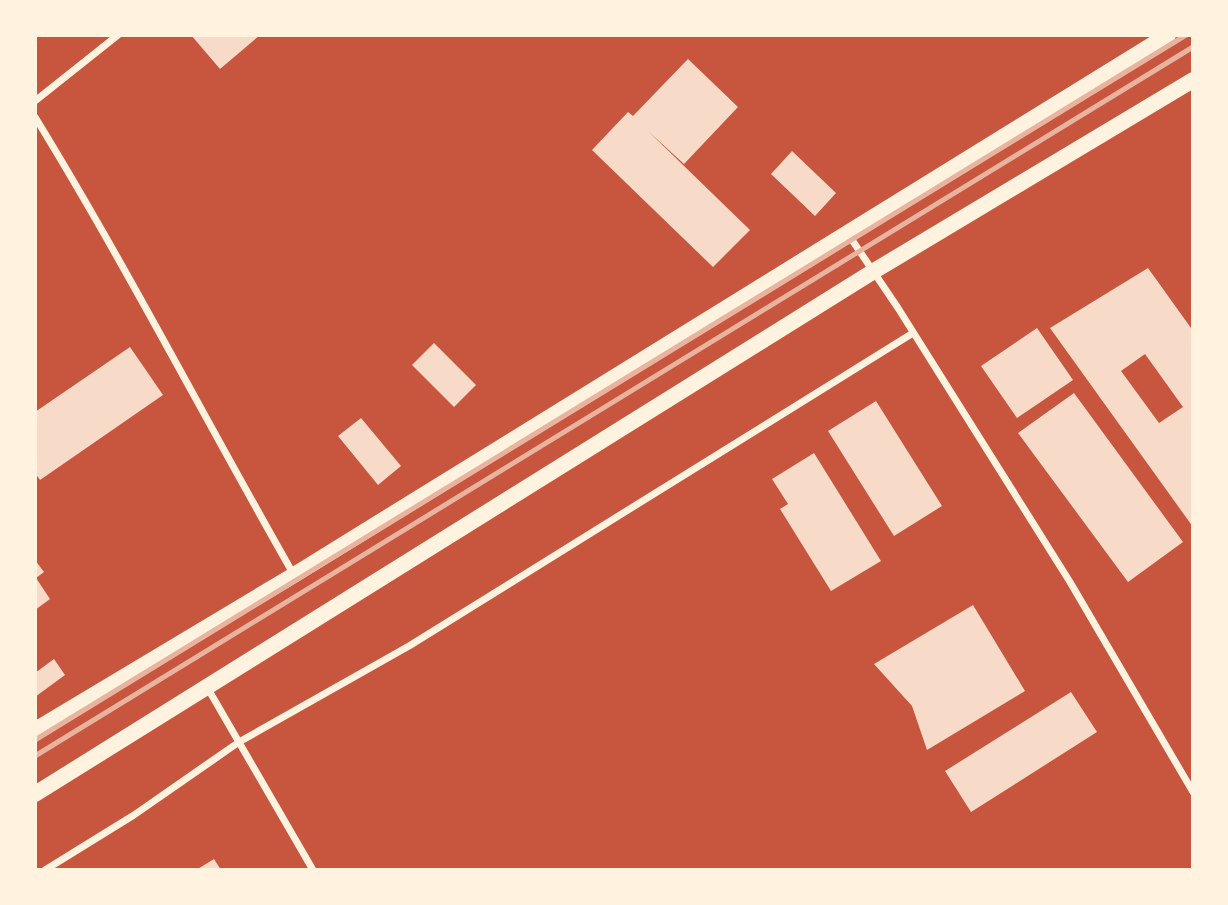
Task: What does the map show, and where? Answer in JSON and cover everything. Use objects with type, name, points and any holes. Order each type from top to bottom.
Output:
[{"type":"highway","points":[[35,730],[294,575],[1168,35]]},
{"type":"highway","points":[[35,794],[874,271],[1193,80]]},
{"type":"street","points":[[35,101],[118,35]]},
{"type":"street","points":[[35,117],[192,389],[294,575]]},
{"type":"street","points":[[848,234],[1070,582],[1193,792]]},
{"type":"street","points":[[45,870],[134,815],[239,742],[409,646],[913,333]]},
{"type":"street","points":[[207,687],[313,870]]},
{"type":"building","points":[[191,35],[260,35],[220,69]]},
{"type":"building","points":[[688,59],[738,107],[684,164],[648,131],[750,230],[713,267],[592,150],[628,112],[633,116]]},
{"type":"building","points":[[792,151],[836,193],[815,216],[771,174]]},
{"type":"building","points":[[1148,268],[1191,328],[1193,327],[1193,527],[1050,328]],"holes":[[[1145,354],[1183,407],[1159,423],[1121,371]]]},
{"type":"building","points":[[1037,328],[1073,380],[1017,418],[981,366]]},
{"type":"building","points":[[434,343],[476,385],[454,407],[412,365]]},
{"type":"building","points":[[130,347],[163,395],[40,480],[35,473],[35,412]]},
{"type":"building","points":[[1074,393],[1183,542],[1128,582],[1018,433]]},
{"type":"building","points":[[876,401],[942,506],[894,536],[828,431]]},
{"type":"building","points":[[361,418],[401,466],[378,485],[338,436]]},
{"type":"building","points":[[814,453],[881,561],[831,591],[780,509],[788,504],[772,479]]},
{"type":"building","points":[[35,560],[44,572],[36,578],[50,599],[35,610]]},
{"type":"building","points":[[973,605],[1025,691],[927,750],[912,706],[874,664]]},
{"type":"building","points":[[54,659],[65,675],[35,697],[35,673]]},
{"type":"building","points":[[1071,692],[1097,732],[971,812],[945,771]]},
{"type":"building","points":[[214,859],[221,870],[196,870]]},
{"type":"railway","points":[[35,740],[1186,35]]},
{"type":"railway","points":[[35,756],[1193,47]]}]
